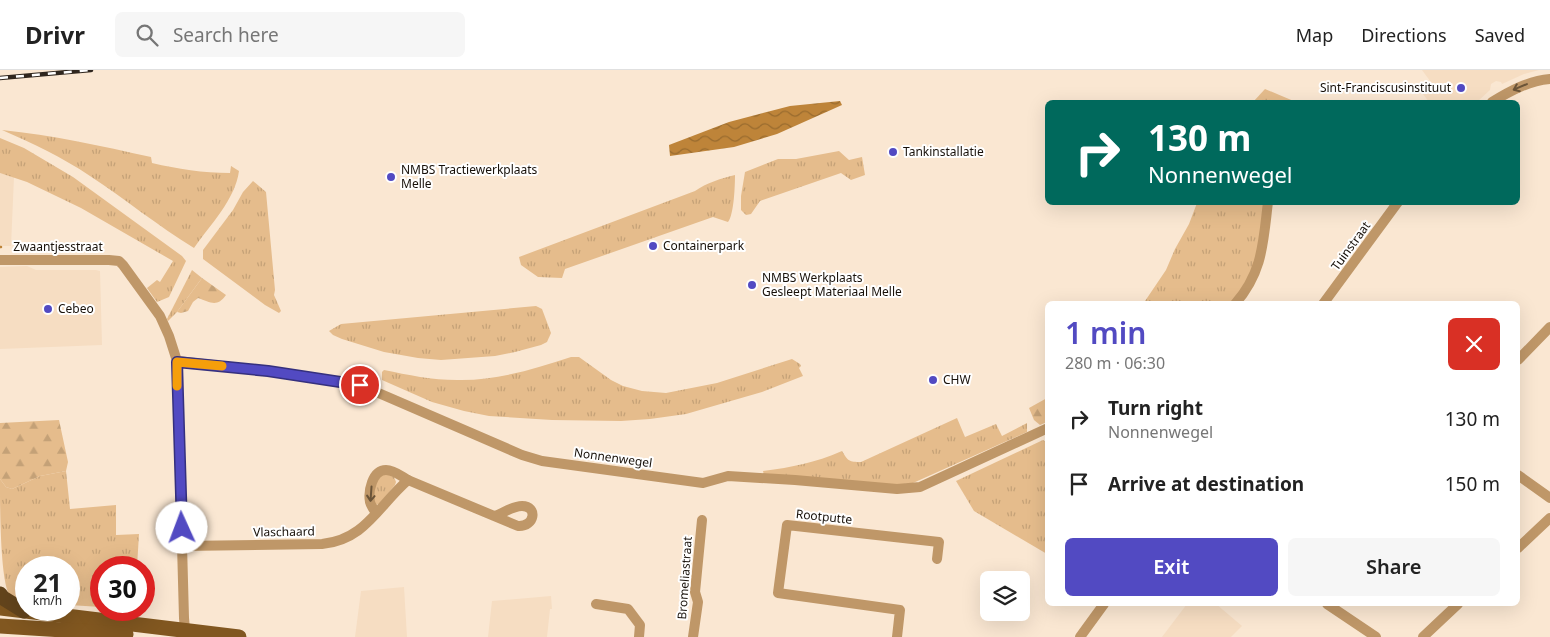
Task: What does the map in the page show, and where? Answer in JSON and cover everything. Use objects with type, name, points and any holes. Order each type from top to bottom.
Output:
[{"type":"highway","points":[[0,594],[15,605]]},
{"type":"main road","points":[[0,608],[15,609]]},
{"type":"main road","points":[[80,619],[183,635],[239,637]]},
{"type":"main road","points":[[4,624],[160,637]]},
{"type":"street","points":[[1496,100],[1522,85],[1550,79]]},
{"type":"street","points":[[1237,301],[1247,288],[1258,267],[1263,247],[1268,205]]},
{"type":"street","name":"Tuinstraat","points":[[1325,301],[1396,205]]},
{"type":"street","name":"Zwaantjesstraat","points":[[0,260],[119,261],[160,316],[169,336],[177,362],[183,635]]},
{"type":"street","points":[[1520,358],[1550,326]]},
{"type":"street","name":"Nonnenwegel","points":[[177,362],[268,371],[360,385],[522,455],[551,462],[703,483],[728,476],[897,489],[920,487],[1045,429]]},
{"type":"street","points":[[376,513],[370,502],[372,483],[379,471],[386,470],[496,516]]},
{"type":"street","points":[[1520,476],[1550,498]]},
{"type":"street","name":"Vlaschaard","points":[[182,546],[324,544],[336,542],[349,537],[365,526],[408,480]]},
{"type":"street","points":[[1520,546],[1550,518]]},
{"type":"street","name":"Bromeliastraat","points":[[693,637],[698,602],[695,592],[702,520]]},
{"type":"street","name":"Rootputte","points":[[897,637],[900,610],[778,593],[787,525],[939,542],[937,560]]},
{"type":"street","points":[[596,604],[628,609],[640,625],[638,637]]},
{"type":"street","points":[[1080,637],[1103,606]]},
{"type":"street","points":[[1330,606],[1376,637]]},
{"type":"street","points":[[1423,637],[1456,606]]},
{"type":"shaded area","name":"Sint-Franciscusinstituut","points":[[1422,70],[1539,70],[1524,74],[1502,84],[1496,81],[1491,84],[1490,90],[1479,100],[1428,100],[1423,94],[1433,85]]},
{"type":"shaded area","points":[[0,173],[14,177],[11,246],[0,246]]},
{"type":"shaded area","points":[[27,266],[36,270],[100,271],[102,345],[0,349],[0,267]]},
{"type":"shaded area","points":[[404,587],[407,637],[355,637],[361,591]]},
{"type":"shaded area","points":[[551,596],[552,609],[550,609],[547,637],[488,637],[492,601]]},
{"type":"shaded area","points":[[1185,606],[1218,606],[1242,626],[1231,637],[1162,637]]},
{"type":"green space","points":[[1265,89],[1291,100],[1255,100]]},
{"type":"green space","points":[[2,130],[58,138],[151,157],[152,163],[181,169],[230,173],[231,166],[239,171],[237,182],[227,202],[194,248],[79,169],[47,151]]},
{"type":"green space","points":[[0,138],[24,148],[73,177],[182,256],[186,261],[169,297],[157,302],[147,288],[157,280],[160,282],[173,261],[81,208],[27,182],[0,173]]},
{"type":"green space","points":[[839,151],[849,160],[862,157],[865,175],[851,180],[841,173],[760,201],[751,214],[746,215],[741,210],[745,172],[778,159],[796,159]]},
{"type":"green space","points":[[735,175],[733,207],[728,222],[713,217],[565,269],[562,278],[538,277],[521,265],[519,257],[695,191],[714,181]]},
{"type":"green space","points":[[253,181],[266,192],[274,295],[281,311],[279,313],[265,305],[203,259],[203,250],[233,210],[243,192]]},
{"type":"green space","points":[[1196,205],[1264,205],[1259,250],[1248,280],[1233,301],[1145,301],[1166,270]]},
{"type":"green space","points":[[192,270],[202,278],[168,321],[167,319]]},
{"type":"green space","points":[[202,278],[226,295],[220,302],[216,303],[198,298],[193,302],[188,311],[177,312]]},
{"type":"green space","points":[[536,306],[542,309],[551,333],[547,342],[495,356],[441,360],[418,358],[384,352],[342,339],[329,331],[341,324]]},
{"type":"green space","points":[[571,357],[579,357],[611,380],[623,386],[642,391],[666,393],[717,383],[792,359],[800,364],[799,368],[803,376],[762,392],[686,414],[621,421],[552,420],[489,416],[432,402],[382,380],[382,372],[384,370],[438,379],[486,379],[529,370]]},
{"type":"green space","points":[[1045,399],[1045,423],[1040,425],[1034,420],[1029,408]]},
{"type":"green space","points":[[957,418],[965,437],[996,424],[1002,436],[1027,423],[1027,432],[913,483],[895,485],[764,475],[763,471],[803,464],[842,451],[849,460],[861,462]]},
{"type":"green space","points":[[59,420],[68,462],[66,471],[40,476],[12,489],[6,487],[0,479],[0,423]]},
{"type":"green space","points":[[1043,440],[1045,441],[1045,553],[974,511],[956,481]]},
{"type":"green space","points":[[66,471],[70,509],[116,505],[116,535],[139,534],[138,556],[90,556],[90,606],[80,606],[80,556],[15,556],[15,598],[9,594],[4,573],[1,539],[0,479],[6,487],[12,489],[40,476]]},
{"type":"green space","points":[[384,473],[394,477],[396,482],[379,504],[376,505],[373,501],[376,480]]},
{"type":"water","points":[[840,101],[842,105],[777,134],[734,147],[670,156],[669,145],[729,122],[790,106]]},
{"type":"railway","points":[[0,78],[91,70]]},
{"type":"slow traffic","points":[[177,386],[177,362],[222,366]]},
{"type":"place","name":"Sint-Franciscusinstituut","points":[[1461,88]]},
{"type":"place","name":"Tankinstallatie","points":[[893,152]]},
{"type":"place","name":"NMBS Tractiewerkplaats Melle","points":[[391,177]]},
{"type":"place","name":"Containerpark","points":[[653,246]]},
{"type":"place","name":"NMBS Werkplaats Gesleept Materiaal Melle","points":[[752,285]]},
{"type":"place","name":"Cebeo","points":[[48,309]]},
{"type":"place","name":"CHW","points":[[933,380]]},
{"type":"route","points":[[182,528],[177,362],[268,371],[360,385]]}]
